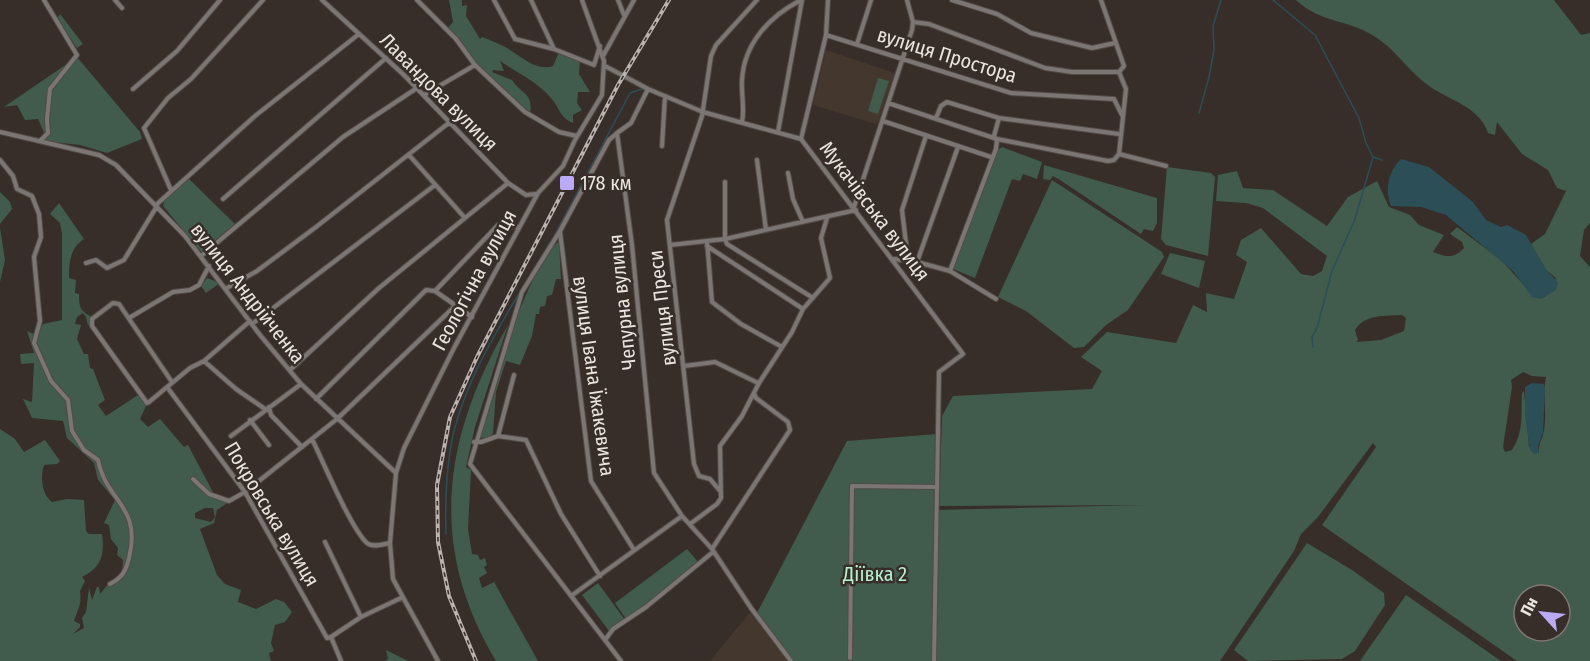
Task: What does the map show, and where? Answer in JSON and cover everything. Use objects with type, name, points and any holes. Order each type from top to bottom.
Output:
[{"type":"street","points":[[39,141],[48,133],[46,119],[50,88],[77,55],[70,38],[44,0]]},
{"type":"street","points":[[115,0],[122,8]]},
{"type":"street","points":[[133,89],[177,51],[220,0]]},
{"type":"street","points":[[171,190],[144,129],[168,98],[192,79],[263,0]]},
{"type":"street","points":[[417,0],[456,39],[475,65],[531,116],[564,134],[577,136]]},
{"type":"street","points":[[494,0],[512,37],[594,65],[600,45]]},
{"type":"street","points":[[531,0],[554,50]]},
{"type":"street","points":[[582,0],[600,45],[605,66]]},
{"type":"street","points":[[618,0],[624,15]]},
{"type":"street","points":[[603,56],[634,0]]},
{"type":"street","name":"вулиця Преси","points":[[721,492],[710,479],[702,478],[695,470],[670,245],[669,212],[703,112],[711,56],[716,45],[757,0]]},
{"type":"street","points":[[742,122],[743,70],[749,50],[776,14],[801,0]]},
{"type":"street","points":[[778,132],[801,0]]},
{"type":"street","points":[[801,139],[826,35],[828,0]]},
{"type":"street","points":[[857,44],[871,0]]},
{"type":"street","points":[[670,245],[707,243],[827,218],[855,208],[913,22],[908,0]]},
{"type":"street","points":[[952,0],[996,14],[1031,33],[1092,48],[1115,43]]},
{"type":"street","points":[[1101,0],[1124,66],[1119,72]]},
{"type":"street","name":"Лавандова вулиця","points":[[325,1],[417,88],[508,183],[526,195],[538,193]]},
{"type":"street","points":[[913,22],[929,24],[1045,68],[1072,72],[1119,72]]},
{"type":"street","points":[[86,262],[96,260],[107,268],[124,260],[156,205],[171,190],[255,116],[359,34]]},
{"type":"street","name":"вулиця Простора","points":[[826,35],[1011,93],[1114,99],[1122,115]]},
{"type":"street","points":[[224,199],[386,58]]},
{"type":"street","points":[[423,95],[475,65]]},
{"type":"street","name":"Мукачівська вулиця","points":[[605,66],[648,89],[703,112],[801,139],[963,354],[939,372],[937,487]]},
{"type":"street","name":"Геологічна вулиця","points":[[396,473],[404,448],[420,413],[538,193],[563,166],[577,136],[603,92],[605,66]]},
{"type":"street","points":[[888,103],[1007,141],[1108,161],[1114,160],[1119,154],[1119,134],[1122,115],[1126,108],[1126,89],[1119,72]]},
{"type":"street","points":[[201,256],[343,137],[417,88]]},
{"type":"street","points":[[621,661],[470,464],[474,442],[522,292],[560,231],[609,140],[631,123],[648,89]]},
{"type":"street","points":[[662,146],[665,96]]},
{"type":"street","points":[[936,118],[941,106],[947,102],[999,118],[1119,134]]},
{"type":"street","points":[[996,149],[999,118]]},
{"type":"street","points":[[883,121],[991,157]]},
{"type":"street","points":[[227,288],[266,265],[450,122]]},
{"type":"street","name":"вулиця Андрійченка","points":[[0,132],[107,158],[156,205],[201,256],[251,323],[301,384],[396,473]]},
{"type":"street","name":"Чепурна вулиця","points":[[617,133],[633,257],[654,473],[682,516],[712,550],[791,661]]},
{"type":"street","points":[[908,260],[902,210],[926,136]]},
{"type":"street","points":[[950,272],[991,157],[996,149],[1007,141]]},
{"type":"street","points":[[917,262],[958,147]]},
{"type":"street","points":[[1119,154],[1166,166]]},
{"type":"street","points":[[410,155],[465,218]]},
{"type":"street","points":[[0,160],[13,176],[17,189],[32,196],[39,214],[41,237],[34,257],[34,268],[40,321],[34,344],[51,381],[68,400],[69,420],[75,436],[84,450],[98,460],[105,482],[119,498],[131,525],[132,544],[126,567],[121,578],[111,584]]},
{"type":"street","points":[[757,160],[766,230]]},
{"type":"street","points":[[788,173],[793,199],[803,222]]},
{"type":"street","points":[[725,182],[725,239],[732,248],[771,269],[813,298]]},
{"type":"street","points":[[290,370],[379,288],[508,183]]},
{"type":"street","points":[[172,382],[129,318],[116,303],[91,322],[147,403],[190,368],[204,361],[435,185]]},
{"type":"street","points":[[690,524],[717,504],[721,492],[718,450],[742,416],[759,382],[803,309],[830,278],[821,238],[827,218]]},
{"type":"street","points":[[435,291],[498,225],[506,222],[519,228]]},
{"type":"street","name":"вулиця Івана Їжакевича","points":[[560,231],[591,481],[634,550]]},
{"type":"street","points":[[707,243],[803,309]]},
{"type":"street","points":[[707,243],[712,303],[741,324],[782,347]]},
{"type":"street","points":[[894,260],[908,260],[950,272],[996,299]]},
{"type":"street","points":[[129,318],[173,292],[185,291],[199,285],[209,266]]},
{"type":"street","points":[[316,399],[426,290],[435,291],[472,318]]},
{"type":"street","points":[[193,479],[209,494],[229,501],[245,492],[338,419],[455,306]]},
{"type":"street","points":[[204,361],[236,389],[267,408],[302,447]]},
{"type":"street","points":[[684,366],[715,362],[754,383],[759,382]]},
{"type":"street","points":[[498,436],[514,375]]},
{"type":"street","points":[[231,436],[301,384]]},
{"type":"street","name":"Покровська вулиця","points":[[167,387],[245,492],[305,596],[322,632],[327,638],[331,637],[341,661]]},
{"type":"street","points":[[605,640],[613,629],[646,607],[712,550],[790,430],[788,422],[756,398],[754,393]]},
{"type":"street","points":[[250,420],[269,445]]},
{"type":"street","points":[[474,442],[498,436],[526,440],[561,514],[600,576]]},
{"type":"street","points":[[312,439],[356,527],[367,543],[373,545],[390,543]]},
{"type":"street","points":[[396,473],[390,543],[393,579],[401,598],[438,661]]},
{"type":"street","points":[[850,658],[852,486],[937,487],[934,661]]},
{"type":"street","points":[[571,596],[682,516]]},
{"type":"street","points":[[324,542],[362,617]]},
{"type":"street","points":[[331,637],[362,617],[401,598]]},
{"type":"shaded area","points":[[826,50],[895,73],[876,124],[813,105]]},
{"type":"shaded area","points":[[751,611],[789,661],[710,661]]},
{"type":"green space","points":[[449,0],[462,0],[462,6],[467,5],[466,16],[480,39],[482,37],[500,44],[540,67],[553,66],[559,52],[580,60],[579,74],[590,92],[578,92],[577,103],[582,110],[573,115],[573,123],[562,115],[551,98],[540,87],[500,61],[504,71],[493,70],[492,72],[512,80],[526,94],[531,107],[530,114],[477,65],[447,29],[453,22]]},
{"type":"green space","name":"Діївка 2","points":[[1296,0],[1554,0],[1581,35],[1590,33],[1590,223],[1584,230],[1580,256],[1590,267],[1590,661],[1517,661],[1322,525],[1376,447],[1373,443],[1318,517],[1301,534],[1294,551],[1220,661],[792,661],[757,613],[847,441],[937,434],[935,510],[1145,505],[939,506],[942,416],[953,396],[1092,389],[1102,371],[1081,357],[1107,332],[1176,343],[1193,305],[1207,312],[1206,293],[1234,299],[1247,262],[1236,255],[1241,240],[1261,228],[1301,274],[1313,276],[1322,271],[1327,256],[1263,208],[1246,203],[1216,201],[1218,175],[1237,171],[1243,188],[1273,190],[1327,226],[1348,197],[1377,181],[1389,207],[1410,215],[1419,225],[1444,235],[1433,252],[1450,256],[1464,248],[1462,242],[1450,234],[1457,227],[1501,260],[1536,298],[1545,297],[1556,278],[1546,270],[1531,244],[1545,234],[1566,191],[1557,188],[1548,170],[1522,154],[1497,122],[1495,135],[1488,133],[1484,124],[1470,109],[1425,83],[1374,36],[1315,13]],"holes":[[[1402,315],[1406,318],[1404,331],[1381,340],[1356,342],[1358,340],[1355,330],[1370,318]],[[1523,372],[1532,376],[1546,377],[1544,428],[1539,453],[1529,446],[1524,391],[1522,393],[1521,423],[1516,443],[1512,450],[1505,452],[1503,447],[1512,387],[1511,380]]]},
{"type":"green space","points":[[60,14],[83,44],[77,48],[57,18]]},
{"type":"green space","points":[[77,57],[140,132],[142,139],[107,153],[80,145],[37,140],[45,135],[38,119],[25,120],[17,105],[4,107]]},
{"type":"green space","points":[[878,78],[889,81],[878,114],[868,111]]},
{"type":"green space","points":[[1002,147],[1042,162],[1037,179],[1023,174],[1020,181],[1012,179],[975,278],[953,269],[991,163],[997,150]]},
{"type":"green space","points":[[1044,165],[1157,198],[1157,223],[1153,231],[1144,229],[1141,234],[1053,176],[1050,180],[1043,179]]},
{"type":"green space","points":[[1167,167],[1211,173],[1215,177],[1208,256],[1166,245],[1161,239]]},
{"type":"green space","points":[[188,178],[235,224],[201,252],[163,206],[165,198]]},
{"type":"green space","points":[[1052,180],[1162,252],[1164,257],[1128,310],[1106,325],[1084,347],[1074,348],[1026,311],[998,297]]},
{"type":"green space","points":[[0,192],[10,202],[12,209],[0,224]]},
{"type":"green space","points":[[59,203],[84,239],[71,256],[69,278],[76,280],[75,293],[79,294],[81,308],[93,317],[88,326],[83,313],[77,317],[75,324],[81,325],[77,339],[84,354],[88,354],[90,368],[93,369],[105,400],[98,405],[106,416],[138,395],[147,404],[140,419],[148,427],[160,419],[184,447],[188,445],[215,496],[229,502],[217,510],[214,523],[200,529],[217,575],[225,584],[241,590],[238,602],[256,609],[276,599],[284,602],[292,612],[285,622],[275,625],[271,643],[274,651],[269,653],[271,661],[0,661],[0,429],[15,439],[24,452],[45,440],[60,461],[57,464],[44,465],[42,480],[46,495],[52,502],[67,499],[84,500],[86,531],[89,534],[102,534],[103,548],[100,560],[94,569],[82,577],[85,581],[80,591],[80,603],[74,621],[80,624],[80,627],[73,634],[84,628],[82,618],[86,612],[89,588],[92,600],[97,587],[99,587],[100,594],[109,583],[122,574],[123,560],[117,555],[118,548],[111,539],[109,525],[104,523],[115,500],[98,480],[94,463],[67,438],[63,421],[32,418],[23,399],[32,402],[34,363],[21,364],[20,354],[34,353],[27,331],[36,335],[43,324],[62,320],[62,234],[60,223],[50,214]],"holes":[[[205,508],[213,508],[215,517],[211,522],[195,518],[195,513]]]},
{"type":"green space","points":[[0,228],[5,260],[0,282]]},
{"type":"green space","points":[[559,242],[561,279],[556,279],[552,295],[547,296],[545,306],[540,307],[539,314],[536,314],[532,336],[520,365],[506,361],[496,392],[493,433],[490,437],[481,438],[498,367],[523,301],[536,273],[549,252]]},
{"type":"green space","points":[[1170,253],[1205,261],[1199,288],[1161,274]]},
{"type":"green space","points":[[207,278],[220,283],[206,293],[201,286]]},
{"type":"green space","points":[[508,325],[475,427],[466,467],[473,471],[471,471],[468,529],[472,554],[478,555],[480,560],[485,558],[487,565],[484,567],[487,573],[479,578],[482,588],[494,582],[538,661],[496,661],[474,618],[460,576],[452,534],[452,492],[457,450],[469,409],[486,367]]},
{"type":"green space","points":[[1307,543],[1352,570],[1384,593],[1385,605],[1355,651],[1342,659],[1248,661],[1234,650]]},
{"type":"green space","points":[[687,549],[700,564],[626,619],[615,603]]},
{"type":"green space","points":[[598,583],[625,620],[609,631],[582,595]]},
{"type":"green space","points":[[1406,595],[1501,661],[1360,661]]},
{"type":"green space","points":[[386,650],[408,661],[385,661],[388,659]]},
{"type":"water","points":[[1401,159],[1429,167],[1473,202],[1486,220],[1501,227],[1507,225],[1526,235],[1546,270],[1558,282],[1556,290],[1541,299],[1532,297],[1514,272],[1446,215],[1421,207],[1391,206],[1388,193],[1389,181],[1393,169]]},
{"type":"water","points":[[1532,383],[1544,384],[1545,388],[1543,433],[1538,446],[1539,453],[1535,454],[1530,450],[1525,415],[1525,387]]},
{"type":"waterway","points":[[1199,113],[1209,77],[1214,50],[1213,26],[1221,0]]},
{"type":"waterway","points":[[1273,0],[1315,35],[1359,118],[1366,143],[1373,157],[1382,160]]},
{"type":"waterway","points":[[527,280],[553,238],[630,93],[642,89]]},
{"type":"waterway","points":[[1313,347],[1312,337],[1317,328],[1332,271],[1355,219],[1373,157]]},
{"type":"waterway","points":[[446,534],[446,492],[454,430],[468,388],[487,348],[520,292]]},
{"type":"railway","points":[[476,661],[449,596],[438,542],[437,485],[450,417],[477,357],[618,85],[669,0]]},
{"type":"place","name":"178 км","points":[[567,183]]}]
